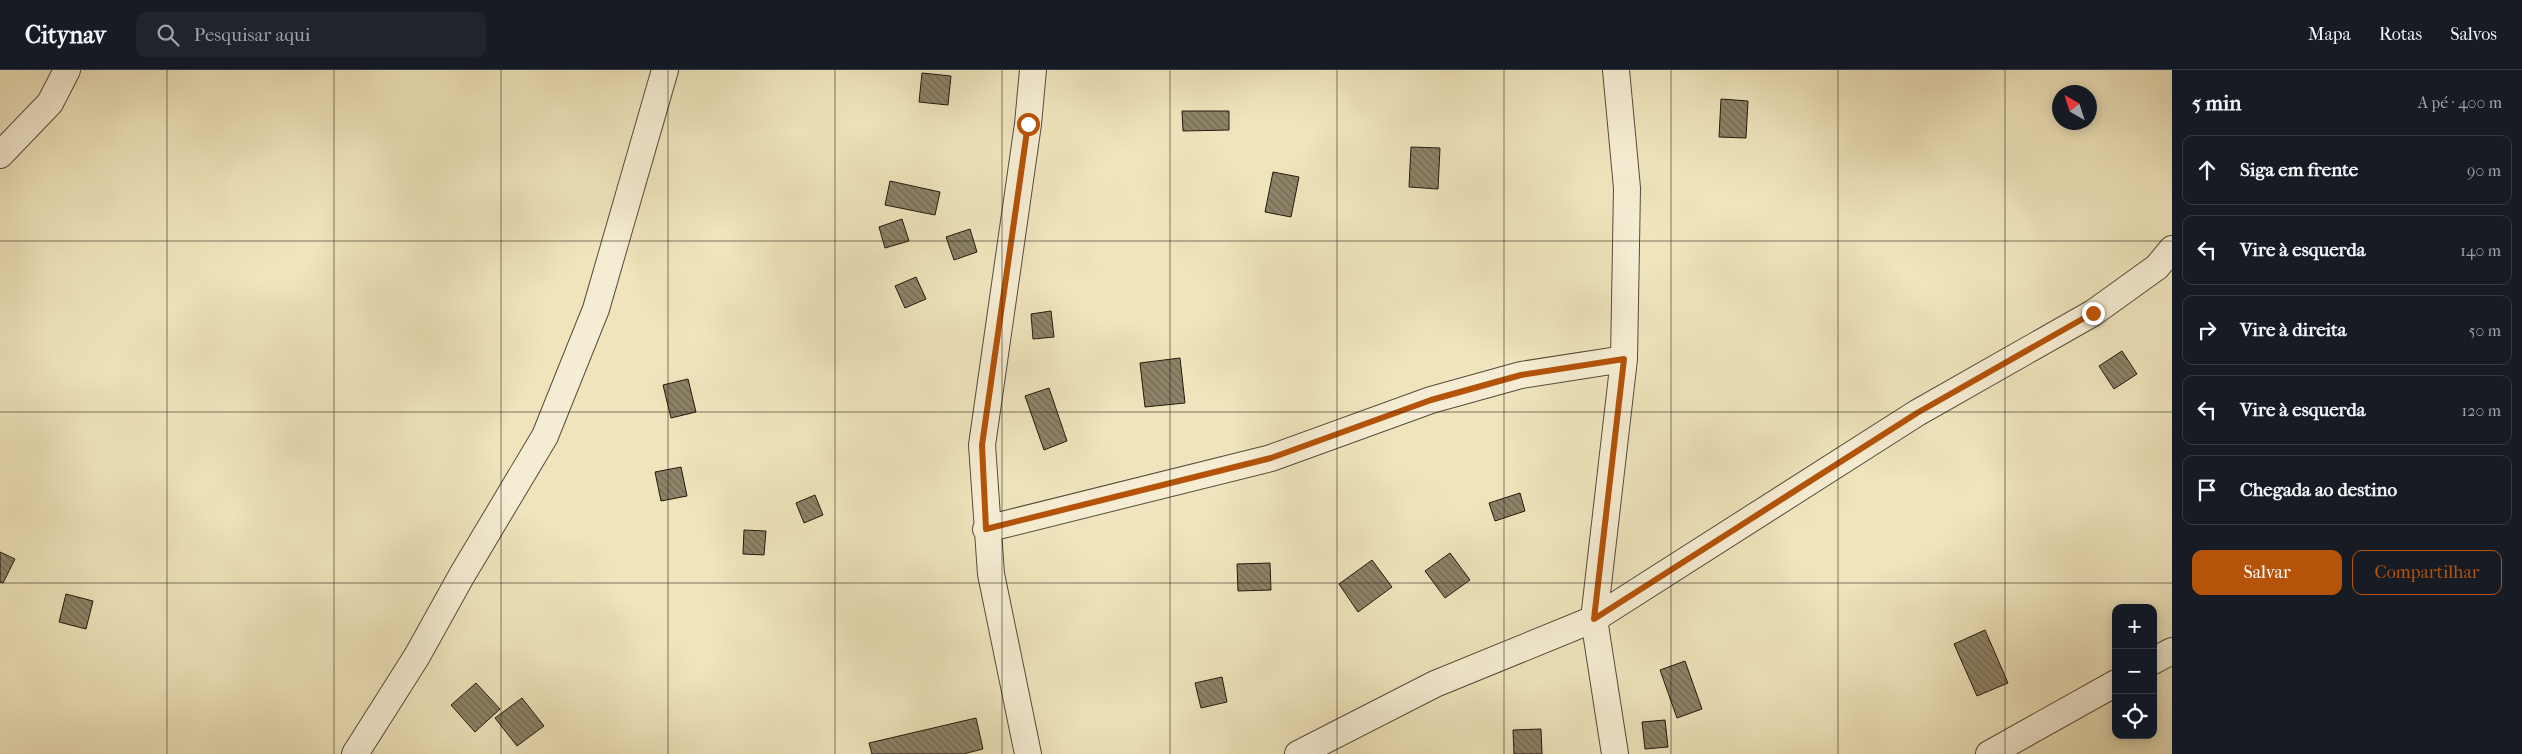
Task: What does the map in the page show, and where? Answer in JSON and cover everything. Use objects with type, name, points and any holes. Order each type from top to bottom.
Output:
[{"type":"street","points":[[0,154],[50,103],[67,70]]},
{"type":"street","points":[[356,754],[417,656],[462,575],[545,436],[596,309],[665,70]]},
{"type":"street","points":[[1028,754],[991,574],[986,529],[982,445],[1028,124],[1033,70]]},
{"type":"street","points":[[1615,754],[1594,619],[1624,359],[1627,188],[1616,70]]},
{"type":"street","points":[[1298,754],[1435,684],[1594,619],[1917,413],[2093,313],[2157,267],[2172,250]]},
{"type":"street","points":[[986,529],[1271,458],[1431,400],[1521,375],[1624,359]]},
{"type":"street","points":[[2157,659],[2172,651]]},
{"type":"street","points":[[1989,754],[2112,684]]},
{"type":"building","points":[[922,73],[951,76],[948,105],[919,102]]},
{"type":"building","points":[[1721,99],[1748,101],[1746,138],[1719,137]]},
{"type":"building","points":[[1182,111],[1229,111],[1229,130],[1183,131]]},
{"type":"building","points":[[1411,147],[1440,148],[1438,189],[1409,187]]},
{"type":"building","points":[[1273,172],[1299,177],[1291,217],[1265,212]]},
{"type":"building","points":[[890,181],[940,192],[935,215],[885,205]]},
{"type":"building","points":[[902,219],[909,241],[885,248],[879,227]]},
{"type":"building","points":[[970,229],[977,252],[954,260],[946,237]]},
{"type":"building","points":[[916,277],[926,299],[905,308],[895,286]]},
{"type":"building","points":[[1051,311],[1054,337],[1033,339],[1031,314]]},
{"type":"building","points":[[2122,351],[2137,374],[2114,389],[2099,366]]},
{"type":"building","points":[[1180,358],[1185,403],[1145,407],[1140,363]]},
{"type":"building","points":[[688,379],[696,412],[671,418],[663,385]]},
{"type":"building","points":[[1049,388],[1067,441],[1044,450],[1025,396]]},
{"type":"building","points":[[681,467],[687,496],[661,501],[655,472]]},
{"type":"building","points":[[1520,493],[1525,511],[1495,521],[1489,503]]},
{"type":"building","points":[[815,495],[823,515],[804,523],[796,503]]},
{"type":"building","points":[[744,530],[766,531],[764,555],[743,554]]},
{"type":"building","points":[[0,552],[15,559],[3,583],[0,582]]},
{"type":"building","points":[[1450,553],[1470,580],[1445,598],[1425,571]]},
{"type":"building","points":[[1372,560],[1392,587],[1358,612],[1339,584]]},
{"type":"building","points":[[1270,563],[1271,590],[1238,591],[1237,564]]},
{"type":"building","points":[[66,594],[93,601],[86,629],[59,622]]},
{"type":"building","points":[[1985,630],[2008,683],[1977,696],[1954,644]]},
{"type":"building","points":[[1685,661],[1702,709],[1677,718],[1660,670]]},
{"type":"building","points":[[1222,677],[1227,702],[1201,708],[1195,683]]},
{"type":"building","points":[[476,683],[500,709],[475,732],[451,705]]},
{"type":"building","points":[[522,698],[544,726],[517,746],[495,718]]},
{"type":"building","points":[[976,718],[983,749],[963,754],[872,754],[869,743]]},
{"type":"building","points":[[1665,720],[1668,747],[1645,749],[1642,722]]},
{"type":"building","points":[[1541,729],[1542,754],[1514,754],[1513,730]]},
{"type":"route","points":[[1028,124],[982,445],[986,529],[1271,458],[1431,400],[1521,375],[1624,359],[1594,619],[1917,413],[2093,313]]}]
